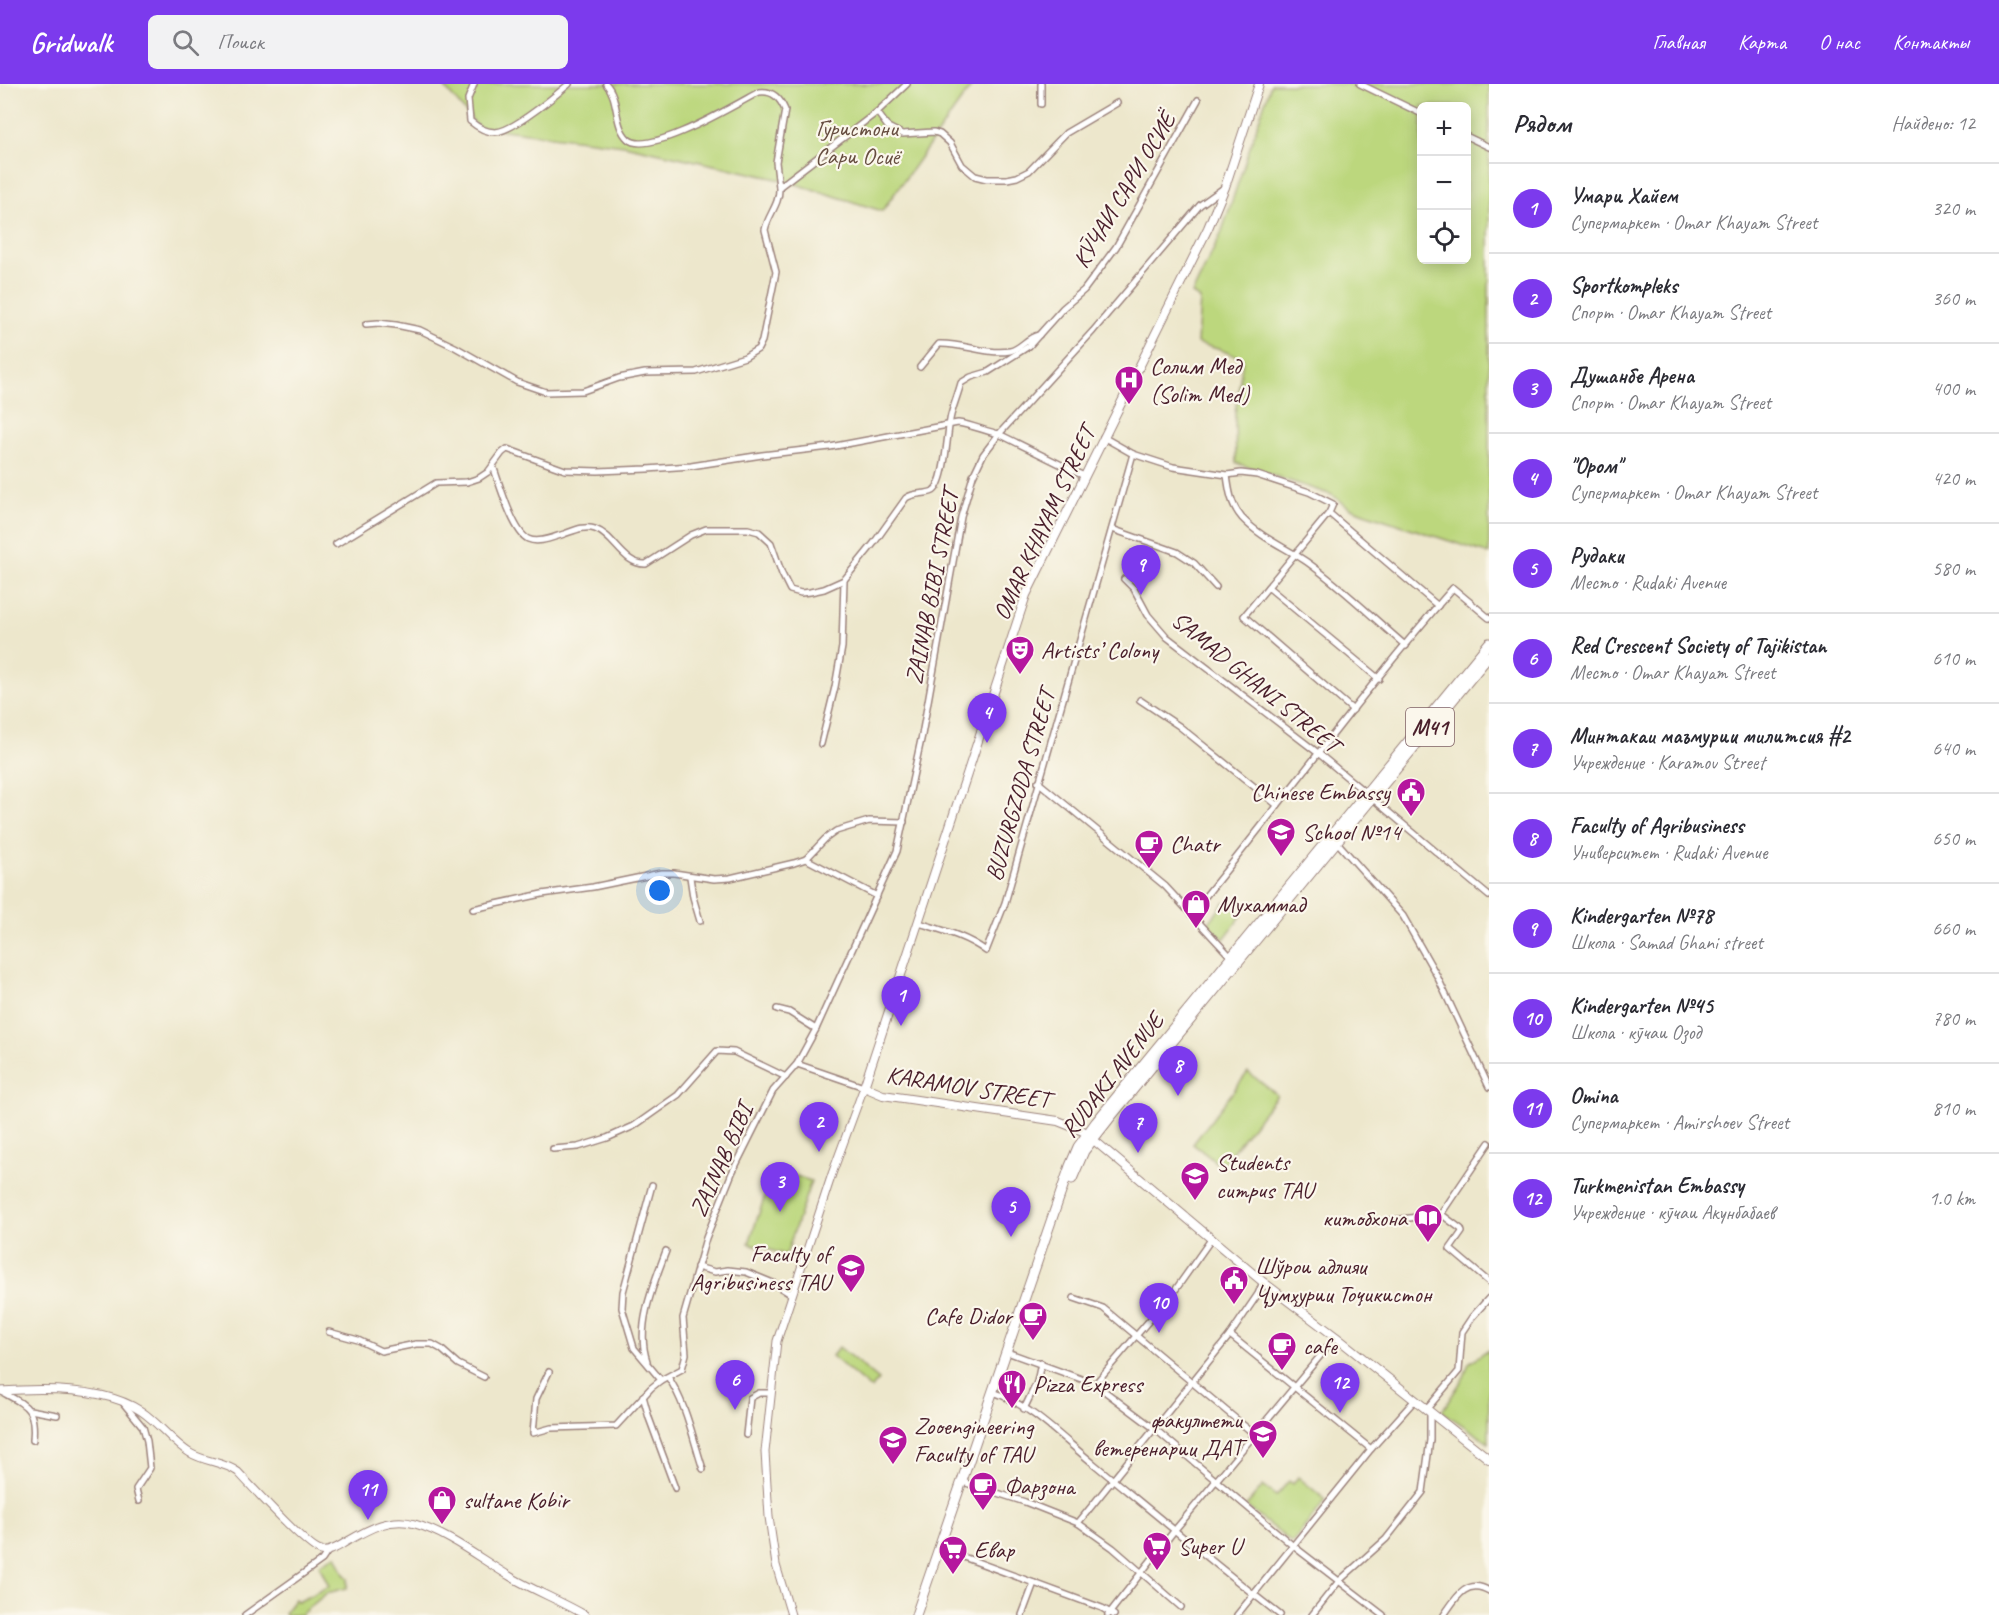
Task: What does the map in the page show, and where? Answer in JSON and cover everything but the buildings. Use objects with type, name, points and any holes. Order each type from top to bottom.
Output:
[{"type":"highway","name":"RUDAKI AVENUE","points":[[922,1615],[931,1581],[1010,1353],[1076,1168],[1090,1136],[1442,706],[1489,644]]},
{"type":"highway","name":"RUDAKI AVENUE","points":[[1442,706],[1489,656]]},
{"type":"highway","name":"RUDAKI AVENUE","points":[[1224,972],[1231,957],[1333,839]]},
{"type":"highway","name":"RUDAKI AVENUE","points":[[916,1615],[931,1581]]},
{"type":"main road","name":"OMAR KHAYAM STREET","points":[[864,1087],[890,1002],[919,924],[1026,595],[1181,284],[1225,187],[1259,84]]},
{"type":"main road","name":"KARAMOV STREET","points":[[864,1087],[883,1095],[1058,1121],[1076,1127],[1090,1136],[1263,1282],[1489,1458]]},
{"type":"street","points":[[474,84],[468,99],[470,121],[477,127],[497,132],[511,127],[548,102],[569,84]]},
{"type":"street","points":[[366,324],[396,325],[420,330],[517,382],[546,392],[583,391],[619,378],[645,373],[696,372],[753,354],[762,341],[776,272],[765,230],[779,197],[776,162],[785,110],[776,95],[767,91],[759,92],[689,129],[644,143],[636,143],[627,138],[622,131],[614,97],[606,84]]},
{"type":"street","points":[[779,187],[876,112],[907,84]]},
{"type":"street","points":[[1041,84],[1041,104]]},
{"type":"street","points":[[1360,84],[1417,112]]},
{"type":"street","name":"КӮЧАИ САРИ ОСИЁ","points":[[844,580],[906,498],[912,494],[930,492],[937,486],[946,454],[951,414],[961,383],[1004,364],[1029,346],[1063,308],[1084,290],[1116,246],[1198,100]]},
{"type":"street","points":[[876,112],[888,127],[902,134],[934,132],[940,134],[950,143],[962,165],[975,176],[987,179],[1007,179],[1029,171],[1066,133],[1118,103]]},
{"type":"street","points":[[1471,138],[1489,147]]},
{"type":"street","name":"ZAINAB BIBI STREET","points":[[797,1064],[816,1029],[897,851],[961,517],[973,476],[983,455],[1200,205],[1225,187]]},
{"type":"street","points":[[920,367],[939,344],[950,344],[981,351],[1012,351],[1031,336],[1039,335]]},
{"type":"street","points":[[336,544],[436,483],[467,482],[479,478],[488,472],[504,450],[511,450],[565,470],[647,469],[691,466],[830,447],[949,423],[970,424],[999,435],[1084,476]]},
{"type":"street","points":[[1103,437],[1133,454],[1173,467],[1227,475],[1241,473],[1257,475],[1309,492],[1333,504],[1329,513],[1244,616],[1353,710]]},
{"type":"street","name":"BUZURGZODA STREET","points":[[919,924],[959,935],[986,951],[1005,903],[1133,454]]},
{"type":"street","points":[[493,466],[516,526],[528,539],[546,540],[576,530],[596,529],[638,565],[646,564],[691,535],[706,529],[748,529],[759,532],[771,543],[786,585],[794,593],[824,590],[844,580],[842,647],[836,687],[821,744]]},
{"type":"street","points":[[1227,475],[1233,505],[1242,517],[1270,541],[1308,563],[1406,646]]},
{"type":"street","points":[[1329,513],[1438,606]]},
{"type":"street","points":[[1112,529],[1177,552],[1194,563],[1216,587]]},
{"type":"street","name":"SAMAD GHANI STREET","points":[[1124,579],[1134,589],[1148,615],[1167,637],[1318,753],[1489,896]]},
{"type":"street","points":[[1268,587],[1379,679]]},
{"type":"street","points":[[1191,914],[1318,753],[1453,588],[1489,618]]},
{"type":"street","points":[[1140,700],[1179,726],[1277,805]]},
{"type":"street","points":[[1038,782],[1165,886],[1231,957]]},
{"type":"street","points":[[473,909],[542,894],[593,887],[662,873],[714,879],[730,878],[806,859],[825,838],[836,831],[869,821],[904,822]]},
{"type":"street","points":[[1333,839],[1403,915],[1437,976],[1489,1087]]},
{"type":"street","points":[[806,859],[877,896]]},
{"type":"street","points":[[690,877],[700,921]]},
{"type":"street","points":[[777,1009],[789,1012],[816,1029]]},
{"type":"street","points":[[553,1149],[578,1147],[634,1126],[678,1095],[717,1050],[734,1052],[786,1077]]},
{"type":"street","points":[[797,1064],[864,1087]]},
{"type":"street","name":"ZAINAB BIBI","points":[[549,1372],[536,1399],[533,1433],[551,1428],[616,1426],[644,1396],[665,1378],[682,1369],[686,1354],[683,1318],[697,1267],[732,1173],[773,1091],[797,1064]]},
{"type":"street","name":"OMAR KHAYAM STREET","points":[[791,1615],[776,1565],[769,1517],[765,1452],[777,1341],[838,1154],[864,1087]]},
{"type":"street","points":[[1441,1214],[1489,1143]]},
{"type":"street","points":[[652,1185],[631,1258],[622,1301],[624,1315],[634,1348],[648,1366],[673,1385],[703,1469]]},
{"type":"street","points":[[1378,1222],[1441,1214],[1461,1229],[1450,1249],[1489,1282]]},
{"type":"street","points":[[1095,1384],[1176,1288],[1212,1238]]},
{"type":"street","points":[[648,1366],[643,1349],[646,1314],[666,1251]]},
{"type":"street","points":[[697,1267],[716,1272],[728,1270],[746,1272],[792,1295]]},
{"type":"street","points":[[1078,1523],[1230,1335],[1258,1294],[1263,1282]]},
{"type":"street","points":[[1074,1298],[1103,1308],[1254,1434]]},
{"type":"street","points":[[1312,1615],[1339,1581],[1386,1539],[1423,1492],[1430,1440],[1428,1411],[1459,1371],[1462,1332],[1489,1298]]},
{"type":"street","points":[[329,1332],[358,1340],[381,1351],[416,1344],[432,1344],[458,1364],[484,1377]]},
{"type":"street","points":[[1230,1335],[1371,1449]]},
{"type":"street","points":[[942,1549],[1111,1614],[1174,1532],[1336,1337]]},
{"type":"street","points":[[1010,1353],[1095,1384],[1155,1429],[1292,1545],[1383,1615]]},
{"type":"street","points":[[1024,1409],[1037,1382],[1041,1363]]},
{"type":"street","points":[[0,1390],[88,1394],[123,1402],[142,1411],[193,1455],[233,1469],[315,1549],[321,1551],[332,1549],[387,1522],[415,1524],[441,1534],[513,1578],[585,1615]]},
{"type":"street","points":[[0,1390],[25,1404],[30,1410],[34,1424],[33,1440]]},
{"type":"street","points":[[746,1435],[750,1398],[759,1393],[771,1393]]},
{"type":"street","points":[[996,1393],[1007,1397],[1024,1409],[1280,1615]]},
{"type":"street","points":[[644,1396],[649,1418],[675,1488]]},
{"type":"street","points":[[1237,1615],[1371,1449],[1414,1401]]},
{"type":"street","points":[[123,1402],[143,1427],[147,1441],[150,1467],[136,1489],[139,1502]]},
{"type":"street","points":[[30,1410],[57,1414]]},
{"type":"street","points":[[965,1483],[1025,1502],[1078,1523],[1113,1548],[1181,1607]]},
{"type":"street","points":[[245,1615],[322,1560],[332,1549]]},
{"type":"street","points":[[1022,1615],[1034,1583]]},
{"type":"street","points":[[1444,1615],[1462,1590],[1473,1586],[1489,1591]]},
{"type":"green space","name":"Гуристони Сари Осиё","points":[[442,84],[973,84],[882,211],[786,181],[624,145],[478,127]]},
{"type":"green space","points":[[1271,84],[1489,84],[1489,554],[1364,513],[1349,507],[1332,495],[1236,463],[1235,414],[1243,359],[1197,343],[1200,299],[1192,294],[1221,234]]},
{"type":"green space","points":[[1225,902],[1242,915],[1224,939],[1207,925]]},
{"type":"green space","points":[[1248,1072],[1277,1095],[1221,1166],[1193,1144]]},
{"type":"green space","points":[[774,1169],[811,1181],[786,1255],[749,1243]]},
{"type":"green space","points":[[839,1347],[879,1380],[871,1389],[832,1356]]},
{"type":"green space","points":[[1489,1349],[1489,1443],[1442,1411],[1464,1377],[1469,1363]]},
{"type":"green space","points":[[1298,1477],[1326,1500],[1292,1543],[1246,1506],[1263,1486],[1276,1496],[1289,1481],[1293,1484]]},
{"type":"green space","points":[[336,1555],[348,1578],[347,1588],[327,1593],[300,1615],[285,1615],[284,1613],[295,1599],[298,1602],[329,1586],[319,1565]]},
{"type":"place","name":"Солим Мед (Solim Med)","points":[[1129,406]]},
{"type":"place","name":"Kindergarten №78","points":[[1141,595]]},
{"type":"place","name":"Artists’ Colony","points":[[1020,676]]},
{"type":"place","name":"\"Oром\"","points":[[987,743]]},
{"type":"place","name":"Chinese Embassy","points":[[1411,818]]},
{"type":"place","name":"School №14","points":[[1281,858]]},
{"type":"place","name":"Chatr","points":[[1149,870]]},
{"type":"place","name":"Мухаммад","points":[[1196,930]]},
{"type":"place","name":"Умари Хайем","points":[[901,1026]]},
{"type":"place","name":"Faculty of Agribusiness","points":[[1178,1096]]},
{"type":"place","name":"Sportkompleks","points":[[819,1152]]},
{"type":"place","name":"Минтакаи маъмурии милитсия #2","points":[[1138,1153]]},
{"type":"place","name":"Students cumpus TAU","points":[[1195,1202]]},
{"type":"place","name":"Душанбе Арена","points":[[780,1212]]},
{"type":"place","name":"Рудаки","points":[[1011,1237]]},
{"type":"place","name":"китобхона","points":[[1428,1244]]},
{"type":"place","name":"Faculty of Agribusiness TAU","points":[[851,1294]]},
{"type":"place","name":"Шўрои адлияи Ҷумҳурии Тоҷикистон","points":[[1234,1306]]},
{"type":"place","name":"Kindergarten №45","points":[[1159,1333]]},
{"type":"place","name":"Cafe Didor","points":[[1033,1342]]},
{"type":"place","name":"cafe","points":[[1282,1372]]},
{"type":"place","name":"Red Crescent Society of Tajikistan","points":[[735,1410]]},
{"type":"place","name":"Pizza Express","points":[[1012,1410]]},
{"type":"place","name":"Turkmenistan Embassy","points":[[1340,1413]]},
{"type":"place","name":"факултети ветеренарии ДАТ","points":[[1263,1460]]},
{"type":"place","name":"Zooengineering Faculty of TAU","points":[[893,1466]]},
{"type":"place","name":"Фарзона","points":[[983,1512]]},
{"type":"place","name":"Omina","points":[[368,1520]]},
{"type":"place","name":"sultane Kobir","points":[[442,1526]]},
{"type":"place","name":"Super U","points":[[1157,1572]]},
{"type":"place","name":"Евар","points":[[953,1576]]}]
